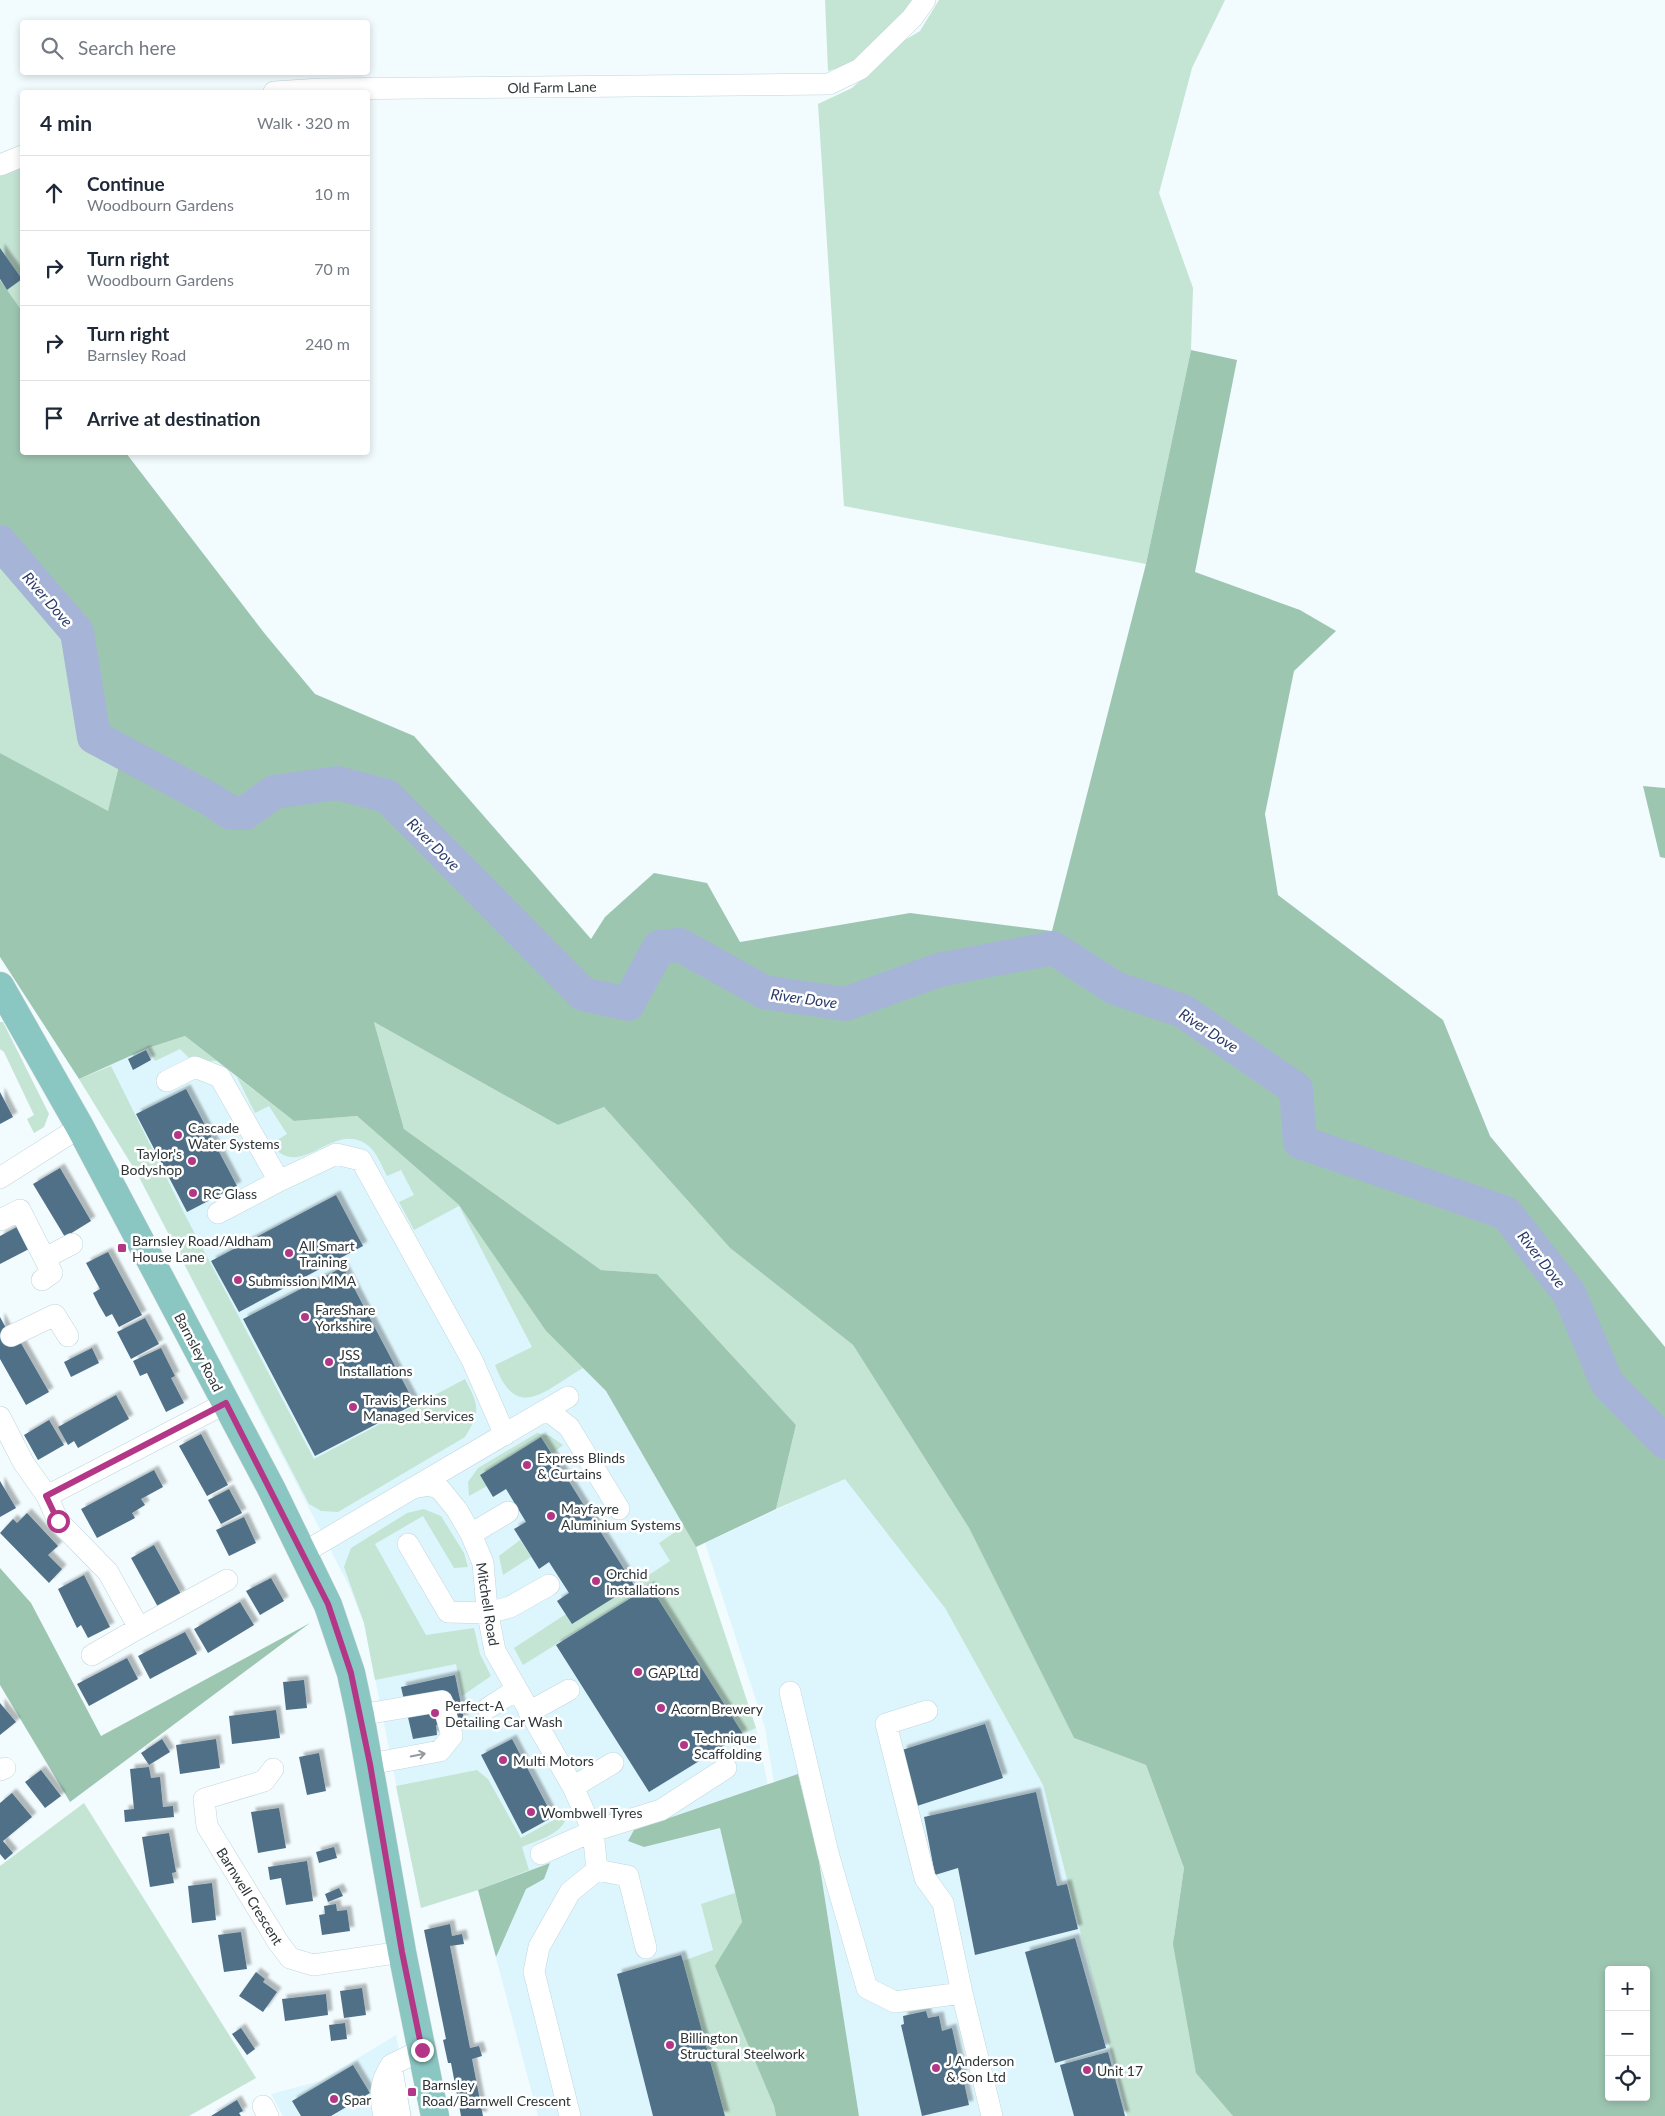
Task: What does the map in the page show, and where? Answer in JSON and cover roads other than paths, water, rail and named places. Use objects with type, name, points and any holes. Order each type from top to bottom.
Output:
[{"type":"main road","name":"Barnsley Road","points":[[0,986],[80,1127],[226,1403],[328,1604],[341,1640],[360,1716],[402,1952],[435,2116]]},
{"type":"street","name":"Old Farm Lane","points":[[305,90],[829,84],[860,68],[912,18],[925,0]]},
{"type":"street","points":[[0,164],[20,157]]},
{"type":"street","points":[[167,1081],[195,1067],[220,1077],[279,1181]]},
{"type":"street","points":[[0,1178],[80,1127]]},
{"type":"street","points":[[218,1213],[336,1154],[361,1160],[472,1360],[505,1435]]},
{"type":"street","points":[[0,1220],[20,1210],[52,1273],[42,1280]]},
{"type":"street","points":[[45,1258],[72,1244]]},
{"type":"street","points":[[11,1336],[55,1315],[68,1336]]},
{"type":"street","points":[[303,1553],[568,1397]]},
{"type":"street","points":[[46,1496],[226,1403]]},
{"type":"street","points":[[547,1410],[569,1427],[619,1509]]},
{"type":"street","points":[[0,1418],[23,1462],[46,1496],[58,1521],[108,1572],[139,1628]]},
{"type":"street","name":"Mitchell Road","points":[[413,1488],[429,1485],[440,1489],[457,1510],[471,1534],[483,1563],[488,1613],[495,1650],[573,1788],[593,1831],[598,1870]]},
{"type":"street","points":[[471,1534],[508,1512]]},
{"type":"street","points":[[408,1544],[448,1612],[488,1613],[510,1607],[549,1585]]},
{"type":"street","points":[[92,1655],[227,1580]]},
{"type":"street","points":[[488,1708],[516,1690]]},
{"type":"street","points":[[529,1712],[569,1690]]},
{"type":"street","points":[[790,1692],[828,1853],[867,1988],[895,2002],[962,1994]]},
{"type":"street","points":[[360,1716],[442,1701],[451,1729],[452,1736],[440,1751],[370,1764]]},
{"type":"street","points":[[927,1711],[886,1724],[926,1878],[943,1903],[962,1994],[992,2116]]},
{"type":"street","points":[[573,1788],[612,1763]]},
{"type":"street","points":[[541,1854],[593,1831],[661,1810],[726,1768]]},
{"type":"street","name":"Barnwell Crescent","points":[[273,1769],[264,1781],[204,1799],[207,1826],[278,1942],[290,1958],[313,1965],[402,1952]]},
{"type":"street","points":[[570,2116],[534,1972],[539,1947],[570,1892],[598,1870],[628,1876],[646,1948]]},
{"type":"street","points":[[379,2112],[383,2077],[391,2065],[422,2050]]},
{"type":"street","points":[[391,2065],[400,2116]]},
{"type":"waterway","name":"River Dove","points":[[0,542],[77,632],[94,737],[210,799],[231,813],[245,813],[274,792],[337,783],[387,796],[583,994],[628,1004],[659,947],[680,945],[764,992],[845,1004],[939,970],[1053,948],[1115,988],[1183,1011],[1296,1089],[1300,1142],[1506,1213],[1569,1293],[1607,1383],[1665,1442]]},
{"type":"place","name":"Cascade Water Systems","points":[[178,1135]]},
{"type":"place","name":"Taylor's Bodyshop","points":[[192,1161]]},
{"type":"place","name":"RC Glass","points":[[193,1193]]},
{"type":"place","name":"Barnsley Road/Aldham House Lane","points":[[122,1248]]},
{"type":"place","name":"All Smart Training","points":[[289,1253]]},
{"type":"place","name":"Submission MMA","points":[[238,1280]]},
{"type":"place","name":"FareShare Yorkshire","points":[[305,1317]]},
{"type":"place","name":"JSS Installations","points":[[329,1362]]},
{"type":"place","name":"Travis Perkins Managed Services","points":[[353,1407]]},
{"type":"place","name":"Express Blinds & Curtains","points":[[527,1465]]},
{"type":"place","name":"Mayfayre Aluminium Systems","points":[[551,1516]]},
{"type":"place","name":"Orchid Installations","points":[[596,1581]]},
{"type":"place","name":"GAP Ltd","points":[[638,1672]]},
{"type":"place","name":"Acorn Brewery","points":[[661,1708]]},
{"type":"place","name":"Perfect-A Detailing Car Wash","points":[[435,1713]]},
{"type":"place","name":"Technique Scaffolding","points":[[684,1745]]},
{"type":"place","name":"Multi Motors","points":[[503,1760]]},
{"type":"place","name":"Wombwell Tyres","points":[[531,1812]]},
{"type":"place","name":"Billington Structural Steelwork","points":[[670,2045]]},
{"type":"place","name":"J Anderson & Son Ltd","points":[[936,2068]]},
{"type":"place","name":"Unit 17","points":[[1087,2070]]},
{"type":"place","name":"Barnsley Road/Barnwell Crescent","points":[[412,2092]]},
{"type":"place","name":"Spar","points":[[334,2099]]}]
